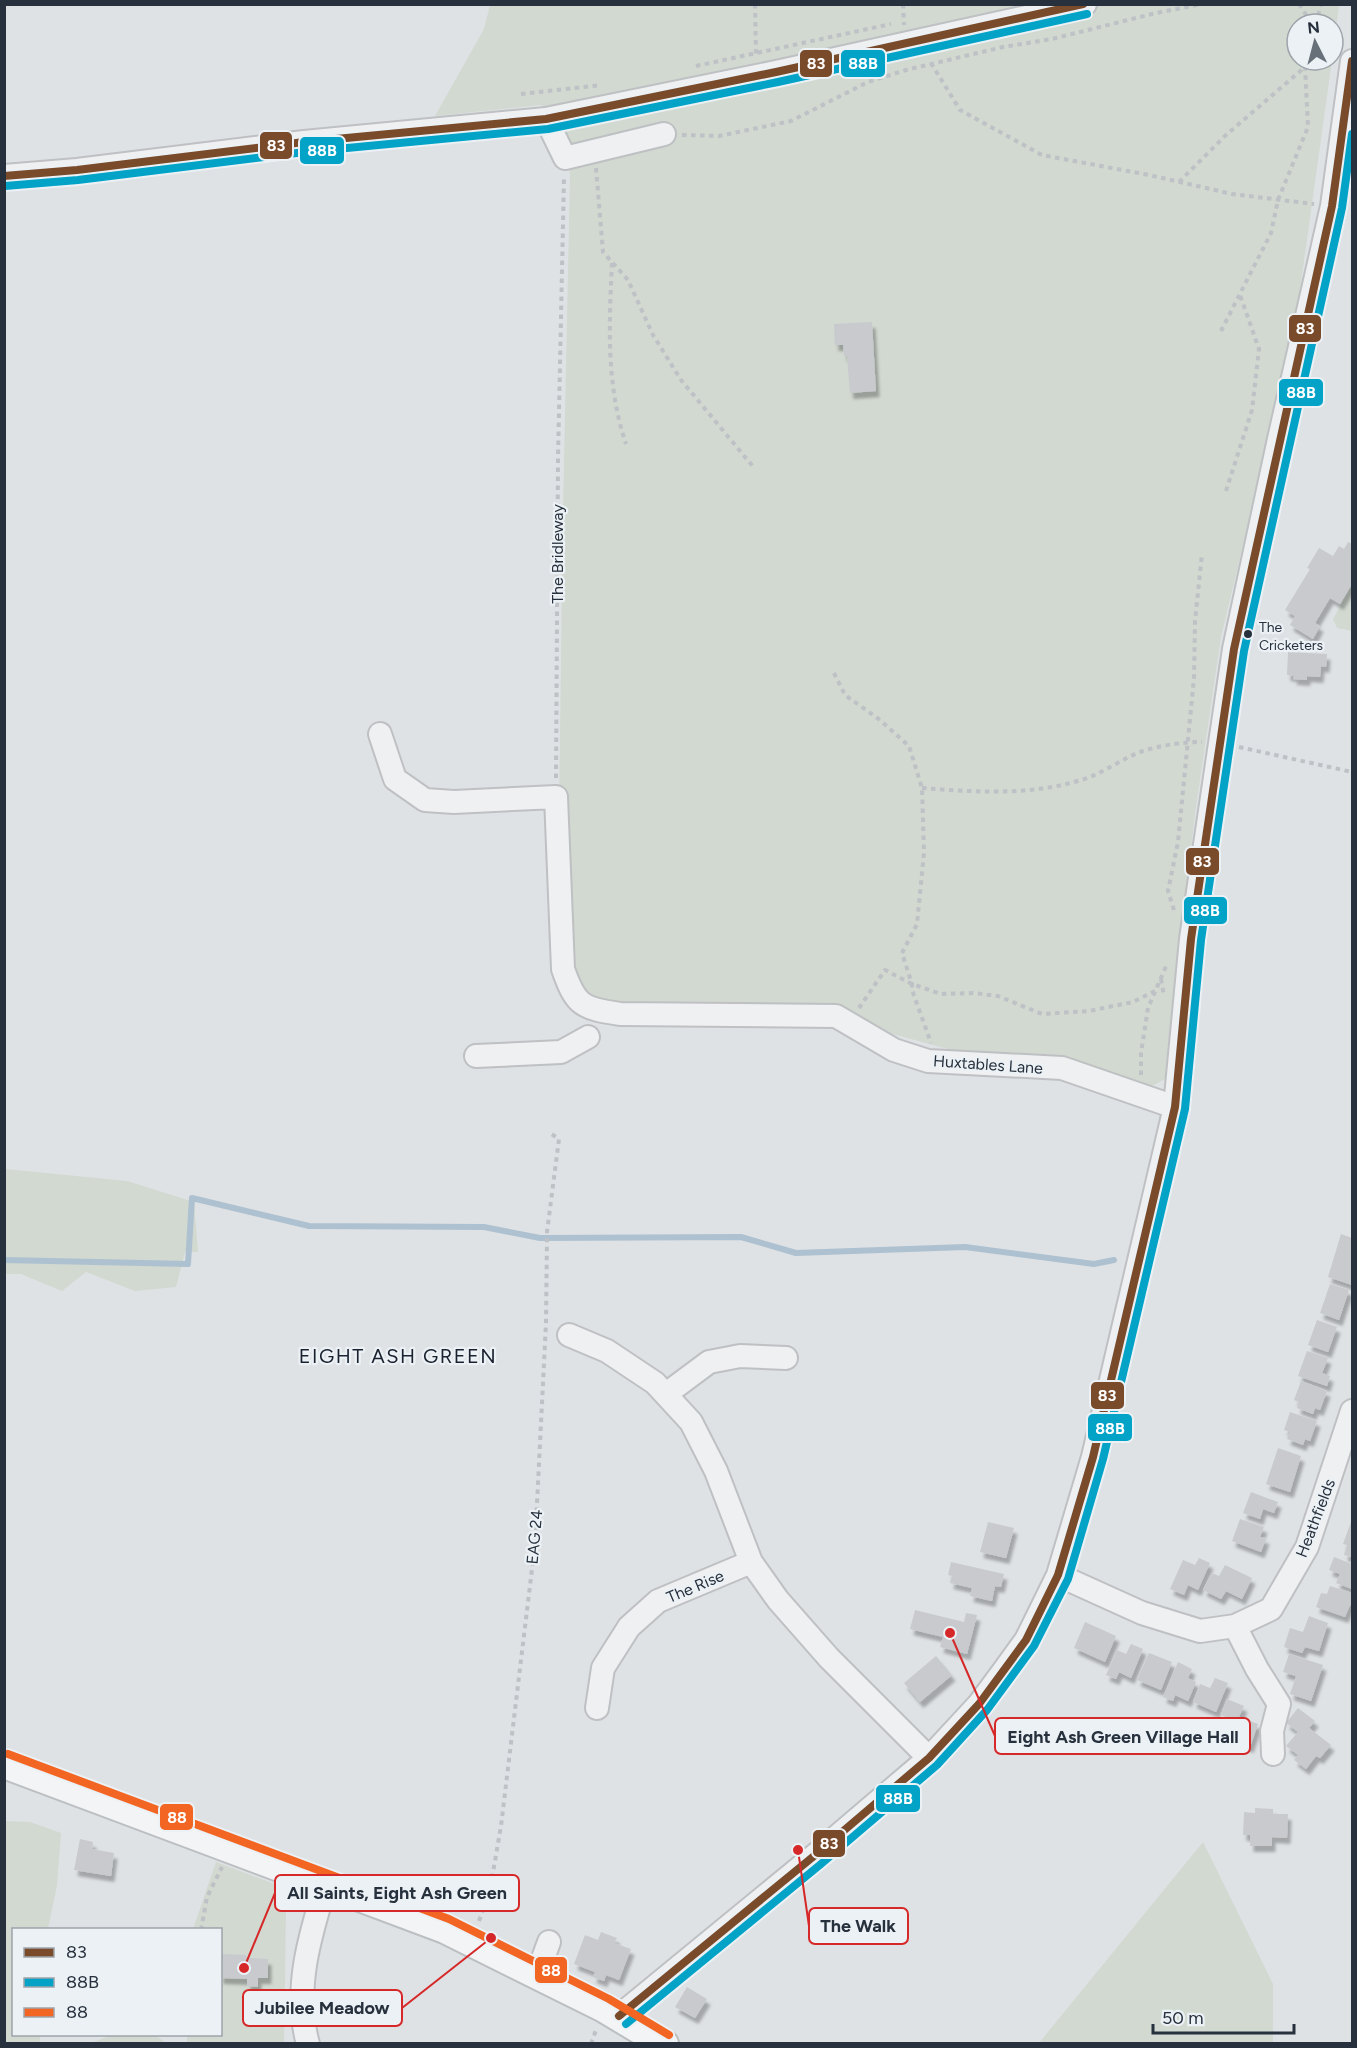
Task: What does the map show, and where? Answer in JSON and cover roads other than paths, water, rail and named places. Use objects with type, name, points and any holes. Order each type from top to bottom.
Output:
[{"type":"main road","points":[[4,1764],[445,1929],[619,2016],[664,2043]]},
{"type":"street","points":[[4,176],[77,170],[304,142],[546,119],[1085,4]]},
{"type":"street","points":[[619,2016],[929,1758],[979,1704],[1026,1640],[1058,1575],[1093,1457],[1175,1107],[1191,939],[1234,649],[1282,427],[1342,209],[1352,72]]},
{"type":"street","points":[[546,119],[565,158],[664,134]]},
{"type":"street","points":[[380,734],[395,779],[425,800],[454,802],[556,797],[563,969],[588,1037]]},
{"type":"street","name":"Huxtables Lane","points":[[574,995],[588,1008],[626,1014],[836,1016],[894,1050],[928,1061],[1062,1068],[1175,1107]]},
{"type":"street","points":[[476,1056],[562,1051],[626,1014]]},
{"type":"street","points":[[568,1335],[607,1351],[655,1383],[692,1422],[716,1471],[751,1562],[778,1600],[829,1658],[929,1758]]},
{"type":"street","points":[[666,1394],[709,1362],[740,1356],[786,1358]]},
{"type":"street","name":"Heathfields","points":[[1058,1575],[1142,1613],[1200,1631],[1235,1626],[1271,1609],[1308,1547],[1353,1411]]},
{"type":"street","name":"The Rise","points":[[597,1708],[603,1668],[629,1627],[658,1601],[751,1562]]},
{"type":"street","points":[[1235,1626],[1257,1669],[1279,1704],[1272,1731],[1273,1754]]},
{"type":"street","points":[[308,2043],[301,2003],[304,1972],[312,1928],[326,1883]]},
{"type":"street","points":[[537,1975],[549,1942]]},
{"type":"waterway","points":[[4,1260],[188,1264],[192,1198],[309,1226],[484,1227],[540,1238],[741,1237],[796,1253],[965,1247],[1094,1264],[1114,1260]]},
{"type":"place","name":"The Cricketers","points":[[1248,634]]},
{"type":"place","name":"Eight Ash Green Village Hall","points":[[950,1633]]},
{"type":"place","name":"The Walk","points":[[798,1850]]},
{"type":"place","name":"Jubilee Meadow","points":[[491,1938]]},
{"type":"place","name":"All Saints, Eight Ash Green","points":[[244,1968]]},
{"type":"district","name":"EIGHT ASH GREEN","points":[[398,1356]]}]
